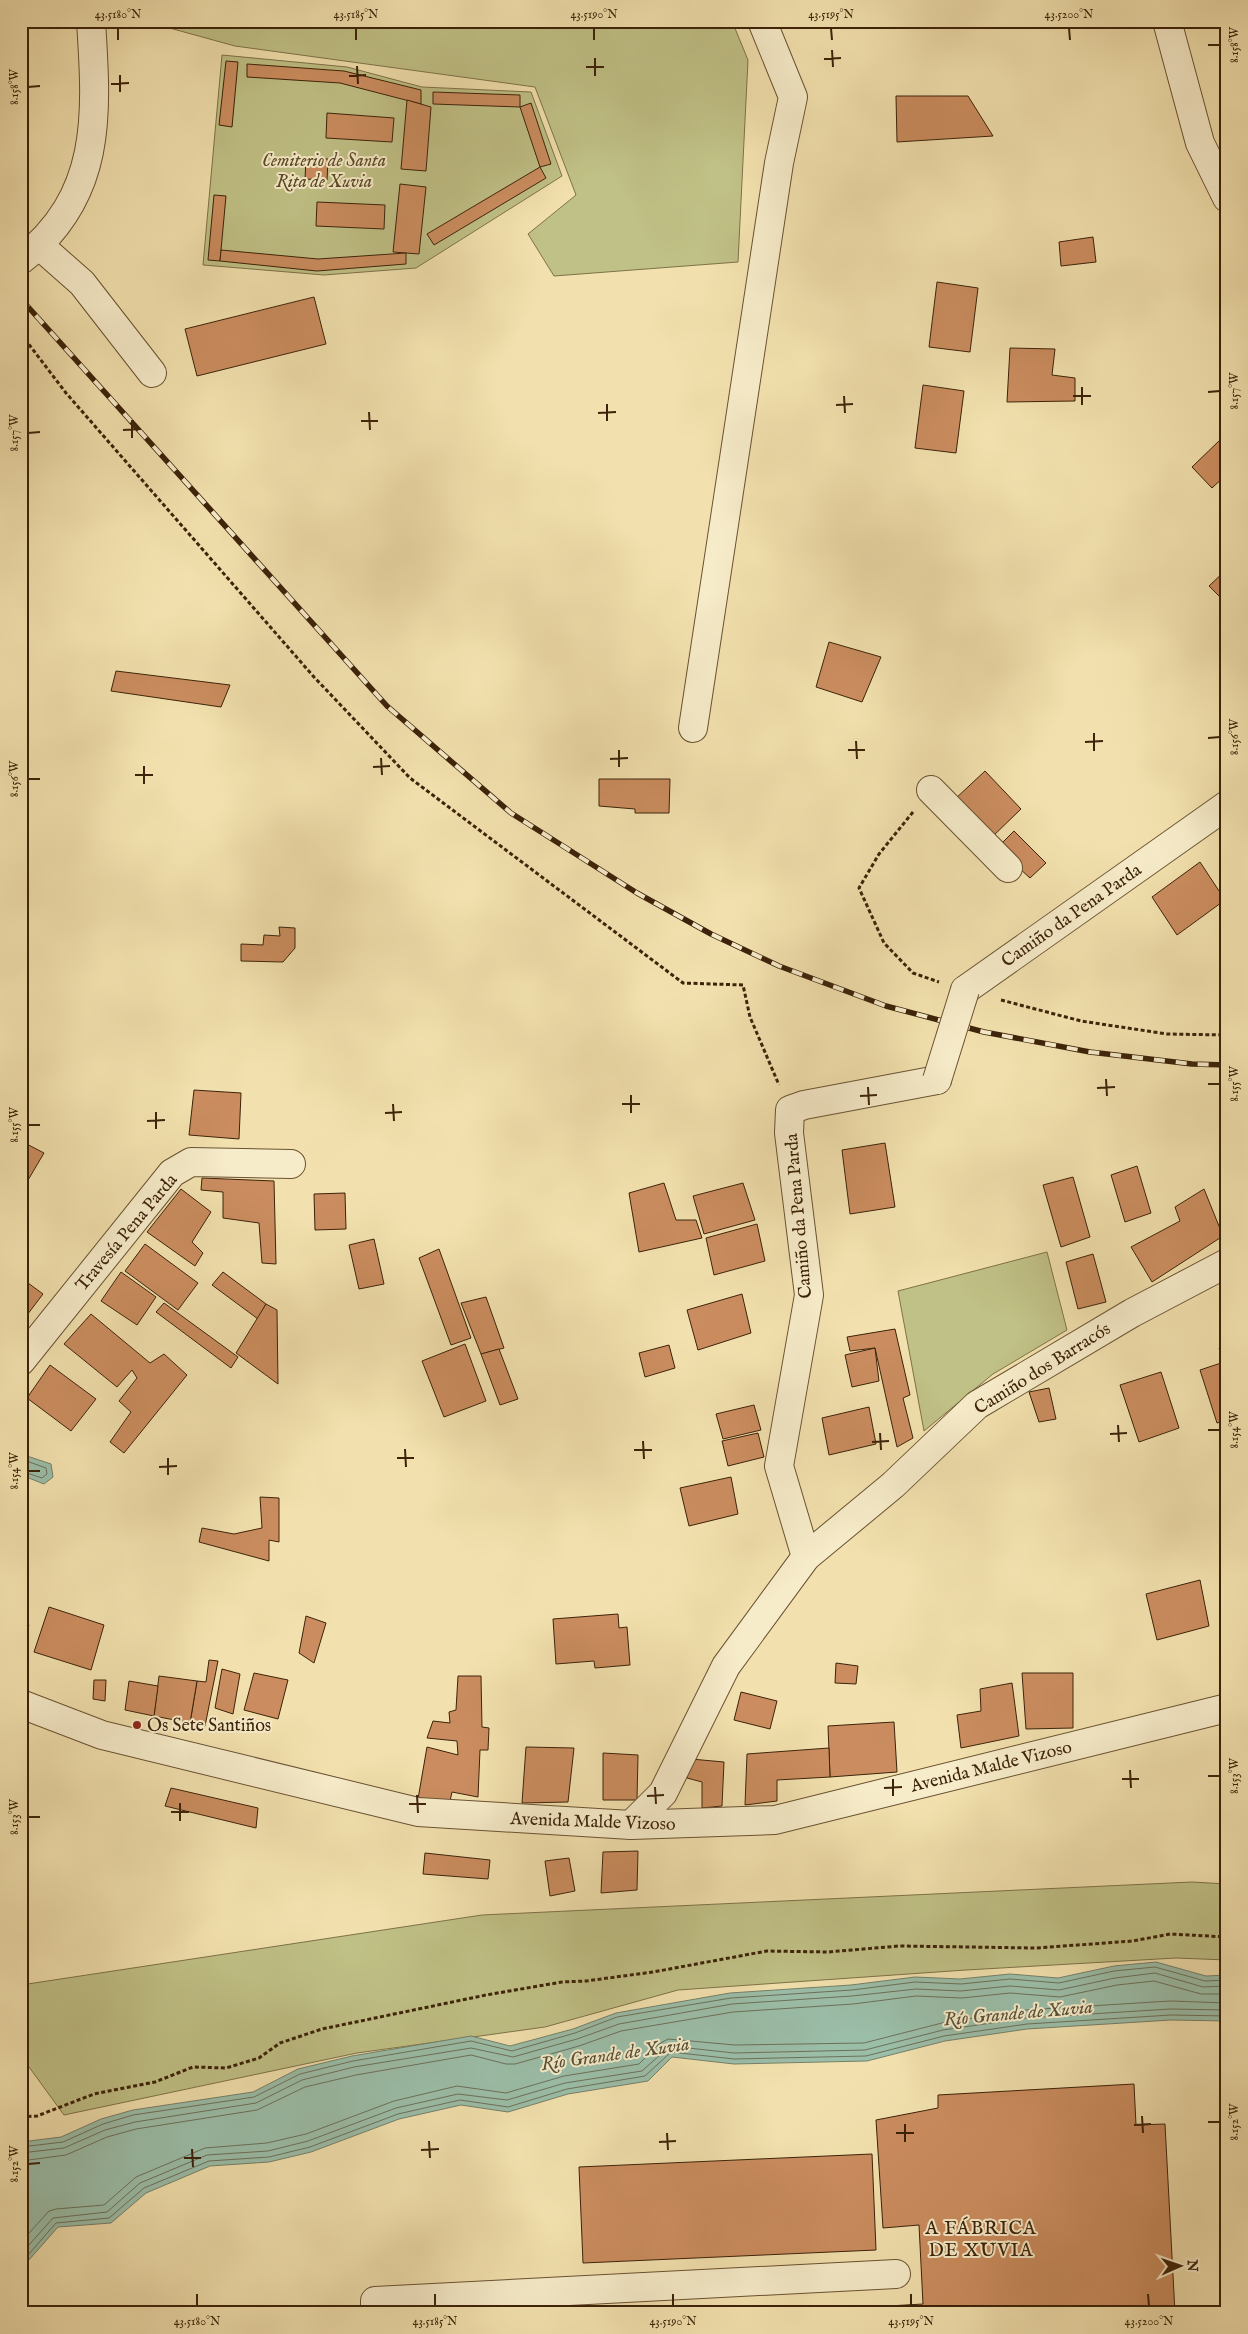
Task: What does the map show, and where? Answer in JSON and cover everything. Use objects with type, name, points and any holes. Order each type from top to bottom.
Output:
[{"type":"street","points":[[92,21],[95,93],[91,151],[74,202],[31,253],[82,283],[152,374]]},
{"type":"street","points":[[693,728],[778,163],[793,97],[762,21]]},
{"type":"street","points":[[1167,21],[1200,143],[1227,198]]},
{"type":"street","points":[[931,790],[1008,868]]},
{"type":"street","name":"Camiño da Pena Parda","points":[[806,1557],[779,1466],[809,1295],[789,1133],[790,1110],[804,1105],[937,1080],[965,990],[1227,805]]},
{"type":"street","name":"Travesía Pena Parda","points":[[21,1360],[172,1173],[191,1162],[291,1164]]},
{"type":"street","name":"Camiño dos Barracós","points":[[806,1557],[893,1485],[977,1405],[1132,1313],[1227,1263]]},
{"type":"street","points":[[631,1826],[663,1793],[726,1666],[806,1557]]},
{"type":"street","name":"Avenida Malde Vizoso","points":[[21,1704],[102,1735],[418,1812],[631,1826],[775,1820],[1227,1708]]},
{"type":"street","points":[[375,2313],[375,2301],[896,2274]]},
{"type":"path","points":[[21,334],[66,393],[314,677],[410,778],[684,982],[742,985],[750,1017],[790,1110]]},
{"type":"path","points":[[931,790],[879,854],[859,888],[884,943],[913,973],[965,990],[1081,1021],[1167,1034],[1227,1035]]},
{"type":"path","points":[[21,2118],[37,2116],[94,2094],[155,2082],[193,2067],[226,2068],[259,2058],[280,2043],[322,2029],[486,1995],[562,1982],[586,1982],[653,1972],[767,1951],[828,1952],[899,1946],[1036,1948],[1133,1941],[1170,1934],[1227,1938]]},
{"type":"green space","points":[[144,21],[732,21],[748,60],[738,262],[554,276],[528,234],[576,195],[535,87],[235,46]]},
{"type":"green space","name":"Cemiterio de Santa Rita de Xuvia","points":[[222,55],[347,67],[422,87],[531,92],[562,176],[416,268],[324,275],[203,265]]},
{"type":"green space","points":[[1047,1252],[1067,1330],[993,1374],[924,1431],[898,1291]]},
{"type":"green space","points":[[1192,1882],[1227,1884],[1227,1960],[1176,1958],[678,1990],[545,2027],[357,2053],[64,2115],[21,2056],[21,1985],[482,1915]]},
{"type":"water","points":[[21,1454],[51,1464],[53,1477],[44,1484],[21,1475]]},
{"type":"water","name":"Río Grande de Xuvia","points":[[1156,1962],[1206,1976],[1227,1975],[1227,2021],[1171,2020],[1027,2029],[945,2041],[867,2061],[734,2064],[672,2057],[648,2081],[568,2094],[508,2112],[461,2105],[399,2119],[311,2152],[269,2162],[210,2166],[146,2193],[111,2223],[58,2227],[21,2269],[21,2142],[61,2137],[101,2119],[133,2110],[253,2092],[298,2069],[352,2056],[471,2036],[510,2046],[573,2029],[616,2013],[730,1993],[851,1985],[915,1977],[960,1979],[1010,1974],[1058,1978],[1114,1966]]},
{"type":"building","points":[[226,61],[238,62],[232,127],[219,125]]},
{"type":"building","points":[[247,64],[344,71],[421,90],[421,104],[340,83],[247,77]]},
{"type":"building","points":[[433,92],[520,95],[520,107],[433,104]]},
{"type":"building","points":[[896,96],[968,96],[993,136],[897,142]]},
{"type":"building","points":[[407,100],[431,107],[426,171],[401,169]]},
{"type":"building","points":[[531,103],[551,164],[540,167],[520,107]]},
{"type":"building","points":[[327,113],[394,118],[392,142],[326,138]]},
{"type":"building","points":[[306,158],[328,159],[327,180],[305,179]]},
{"type":"building","points":[[540,167],[546,178],[434,245],[427,234]]},
{"type":"building","points":[[400,184],[426,187],[419,254],[393,252]]},
{"type":"building","points":[[214,195],[226,196],[220,261],[208,260]]},
{"type":"building","points":[[317,202],[385,205],[384,229],[316,226]]},
{"type":"building","points":[[1093,237],[1096,262],[1061,266],[1059,242]]},
{"type":"building","points":[[221,250],[318,259],[406,253],[406,264],[317,271],[220,261]]},
{"type":"building","points":[[937,282],[978,288],[970,352],[929,347]]},
{"type":"building","points":[[314,297],[326,344],[197,376],[185,329]]},
{"type":"building","points":[[1010,348],[1055,349],[1052,375],[1075,378],[1075,401],[1007,402]]},
{"type":"building","points":[[923,385],[964,391],[956,453],[915,448]]},
{"type":"building","points":[[1221,439],[1227,446],[1227,474],[1212,488],[1192,467]]},
{"type":"building","points":[[21,442],[25,518],[21,516]]},
{"type":"building","points":[[1227,569],[1227,604],[1209,586]]},
{"type":"building","points":[[829,642],[881,657],[862,702],[816,687]]},
{"type":"building","points":[[116,671],[230,685],[221,707],[111,691]]},
{"type":"building","points":[[985,771],[1021,809],[990,839],[954,800]]},
{"type":"building","points":[[599,779],[670,779],[669,813],[635,813],[635,809],[599,806]]},
{"type":"building","points":[[1014,831],[1046,863],[1030,878],[997,848]]},
{"type":"building","points":[[1200,862],[1225,900],[1177,935],[1152,897]]},
{"type":"building","points":[[279,927],[295,928],[295,948],[283,962],[241,961],[241,944],[263,945],[264,935],[280,936]]},
{"type":"building","points":[[194,1090],[241,1093],[239,1139],[189,1135]]},
{"type":"building","points":[[21,1141],[44,1153],[21,1192]]},
{"type":"building","points":[[885,1143],[895,1207],[850,1214],[842,1150]]},
{"type":"building","points":[[1137,1166],[1151,1213],[1125,1222],[1111,1175]]},
{"type":"building","points":[[1073,1177],[1090,1237],[1061,1247],[1043,1185]]},
{"type":"building","points":[[202,1178],[274,1181],[276,1264],[262,1263],[259,1223],[223,1218],[223,1192],[201,1190]]},
{"type":"building","points":[[664,1183],[676,1220],[696,1220],[702,1238],[639,1252],[629,1193]]},
{"type":"building","points":[[743,1183],[755,1220],[704,1234],[693,1196]]},
{"type":"building","points":[[181,1189],[211,1212],[192,1242],[203,1253],[195,1266],[147,1232]]},
{"type":"building","points":[[1204,1189],[1223,1236],[1152,1282],[1131,1247],[1180,1221],[1175,1207]]},
{"type":"building","points":[[345,1193],[346,1229],[315,1230],[314,1194]]},
{"type":"building","points":[[757,1224],[765,1261],[714,1275],[706,1238]]},
{"type":"building","points":[[374,1239],[384,1284],[359,1289],[349,1245]]},
{"type":"building","points":[[145,1244],[198,1283],[178,1310],[125,1271]]},
{"type":"building","points":[[439,1249],[471,1338],[451,1345],[419,1258]]},
{"type":"building","points":[[1093,1254],[1106,1302],[1078,1309],[1066,1262]]},
{"type":"building","points":[[121,1272],[156,1297],[137,1325],[101,1301]]},
{"type":"building","points":[[223,1272],[266,1304],[258,1319],[212,1285]]},
{"type":"building","points":[[24,1280],[43,1294],[24,1319],[21,1317],[21,1284]]},
{"type":"building","points":[[742,1294],[751,1333],[698,1350],[687,1310]]},
{"type":"building","points":[[486,1297],[504,1348],[481,1354],[461,1303]]},
{"type":"building","points":[[164,1303],[238,1357],[231,1368],[156,1312]]},
{"type":"building","points":[[266,1304],[277,1310],[278,1384],[236,1353]]},
{"type":"building","points":[[91,1314],[150,1363],[164,1354],[187,1375],[124,1453],[110,1442],[131,1412],[119,1401],[137,1378],[132,1370],[117,1387],[64,1344]]},
{"type":"building","points":[[895,1329],[910,1395],[903,1398],[913,1438],[897,1447],[875,1348],[850,1351],[847,1337]]},
{"type":"building","points":[[465,1344],[486,1401],[444,1417],[422,1361]]},
{"type":"building","points":[[669,1345],[675,1368],[645,1377],[639,1353]]},
{"type":"building","points":[[1227,1346],[1227,1420],[1217,1423],[1200,1370],[1224,1362],[1219,1348]]},
{"type":"building","points":[[875,1348],[879,1381],[852,1387],[845,1355]]},
{"type":"building","points":[[499,1349],[518,1399],[500,1405],[481,1354]]},
{"type":"building","points":[[50,1365],[96,1399],[71,1431],[27,1398]]},
{"type":"building","points":[[1161,1372],[1179,1428],[1139,1442],[1120,1385]]},
{"type":"building","points":[[1049,1388],[1056,1419],[1039,1422],[1029,1392]]},
{"type":"building","points":[[754,1405],[761,1430],[723,1439],[716,1414]]},
{"type":"building","points":[[869,1407],[876,1444],[829,1455],[822,1418]]},
{"type":"building","points":[[758,1433],[764,1457],[728,1466],[722,1441]]},
{"type":"building","points":[[731,1477],[738,1514],[689,1526],[680,1488]]},
{"type":"building","points":[[260,1497],[279,1498],[279,1542],[269,1540],[269,1561],[199,1542],[202,1528],[234,1534],[262,1528]]},
{"type":"building","points":[[1200,1580],[1209,1626],[1157,1640],[1146,1594]]},
{"type":"building","points":[[49,1607],[104,1625],[91,1670],[34,1652]]},
{"type":"building","points":[[618,1614],[619,1628],[627,1627],[630,1665],[595,1668],[594,1661],[556,1664],[553,1619]]},
{"type":"building","points":[[306,1616],[326,1623],[314,1663],[299,1653]]},
{"type":"building","points":[[21,1623],[29,1625],[21,1645]]},
{"type":"building","points":[[209,1660],[218,1661],[205,1726],[190,1723],[197,1681],[206,1682]]},
{"type":"building","points":[[836,1663],[858,1666],[856,1684],[835,1683]]},
{"type":"building","points":[[222,1669],[240,1674],[233,1714],[215,1708]]},
{"type":"building","points":[[254,1673],[288,1680],[278,1719],[244,1710]]},
{"type":"building","points":[[1022,1673],[1073,1673],[1073,1728],[1026,1729]]},
{"type":"building","points":[[159,1676],[197,1681],[190,1723],[154,1716]]},
{"type":"building","points":[[458,1676],[481,1676],[482,1727],[489,1728],[488,1750],[480,1750],[478,1797],[452,1792],[450,1801],[418,1799],[427,1747],[458,1755],[457,1741],[427,1738],[433,1721],[450,1723],[449,1712],[456,1710]]},
{"type":"building","points":[[94,1680],[106,1680],[105,1701],[93,1699]]},
{"type":"building","points":[[129,1681],[158,1686],[154,1716],[125,1710]]},
{"type":"building","points":[[1012,1683],[1019,1736],[961,1748],[957,1715],[981,1711],[980,1689]]},
{"type":"building","points":[[741,1692],[777,1701],[770,1729],[734,1720]]},
{"type":"building","points":[[894,1722],[897,1772],[830,1777],[828,1726]]},
{"type":"building","points":[[526,1747],[574,1748],[568,1802],[522,1803]]},
{"type":"building","points":[[829,1748],[830,1777],[777,1780],[777,1801],[745,1805],[747,1754]]},
{"type":"building","points":[[603,1753],[638,1755],[637,1800],[603,1800]]},
{"type":"building","points":[[691,1759],[724,1762],[722,1806],[702,1808],[702,1782],[687,1778]]},
{"type":"building","points":[[171,1788],[258,1808],[256,1828],[165,1806]]},
{"type":"building","points":[[638,1851],[637,1890],[601,1893],[603,1852]]},
{"type":"building","points":[[425,1853],[490,1860],[488,1879],[423,1874]]},
{"type":"building","points":[[569,1858],[575,1891],[550,1896],[545,1861]]},
{"type":"building","points":[[1134,2084],[1136,2125],[1165,2124],[1175,2313],[767,2313],[923,2304],[919,2225],[883,2228],[876,2120],[938,2108],[938,2095]]},
{"type":"building","points":[[872,2154],[876,2250],[583,2263],[579,2167]]},
{"type":"railway","points":[[21,299],[387,706],[511,813],[637,893],[711,934],[779,966],[886,1006],[984,1032],[1090,1052],[1192,1064],[1227,1065]]},
{"type":"place","name":"Os Sete Santiños","points":[[137,1725]]},
{"type":"district","name":"A FÁBRICA DE XUVIA","points":[[981,2238]]}]
